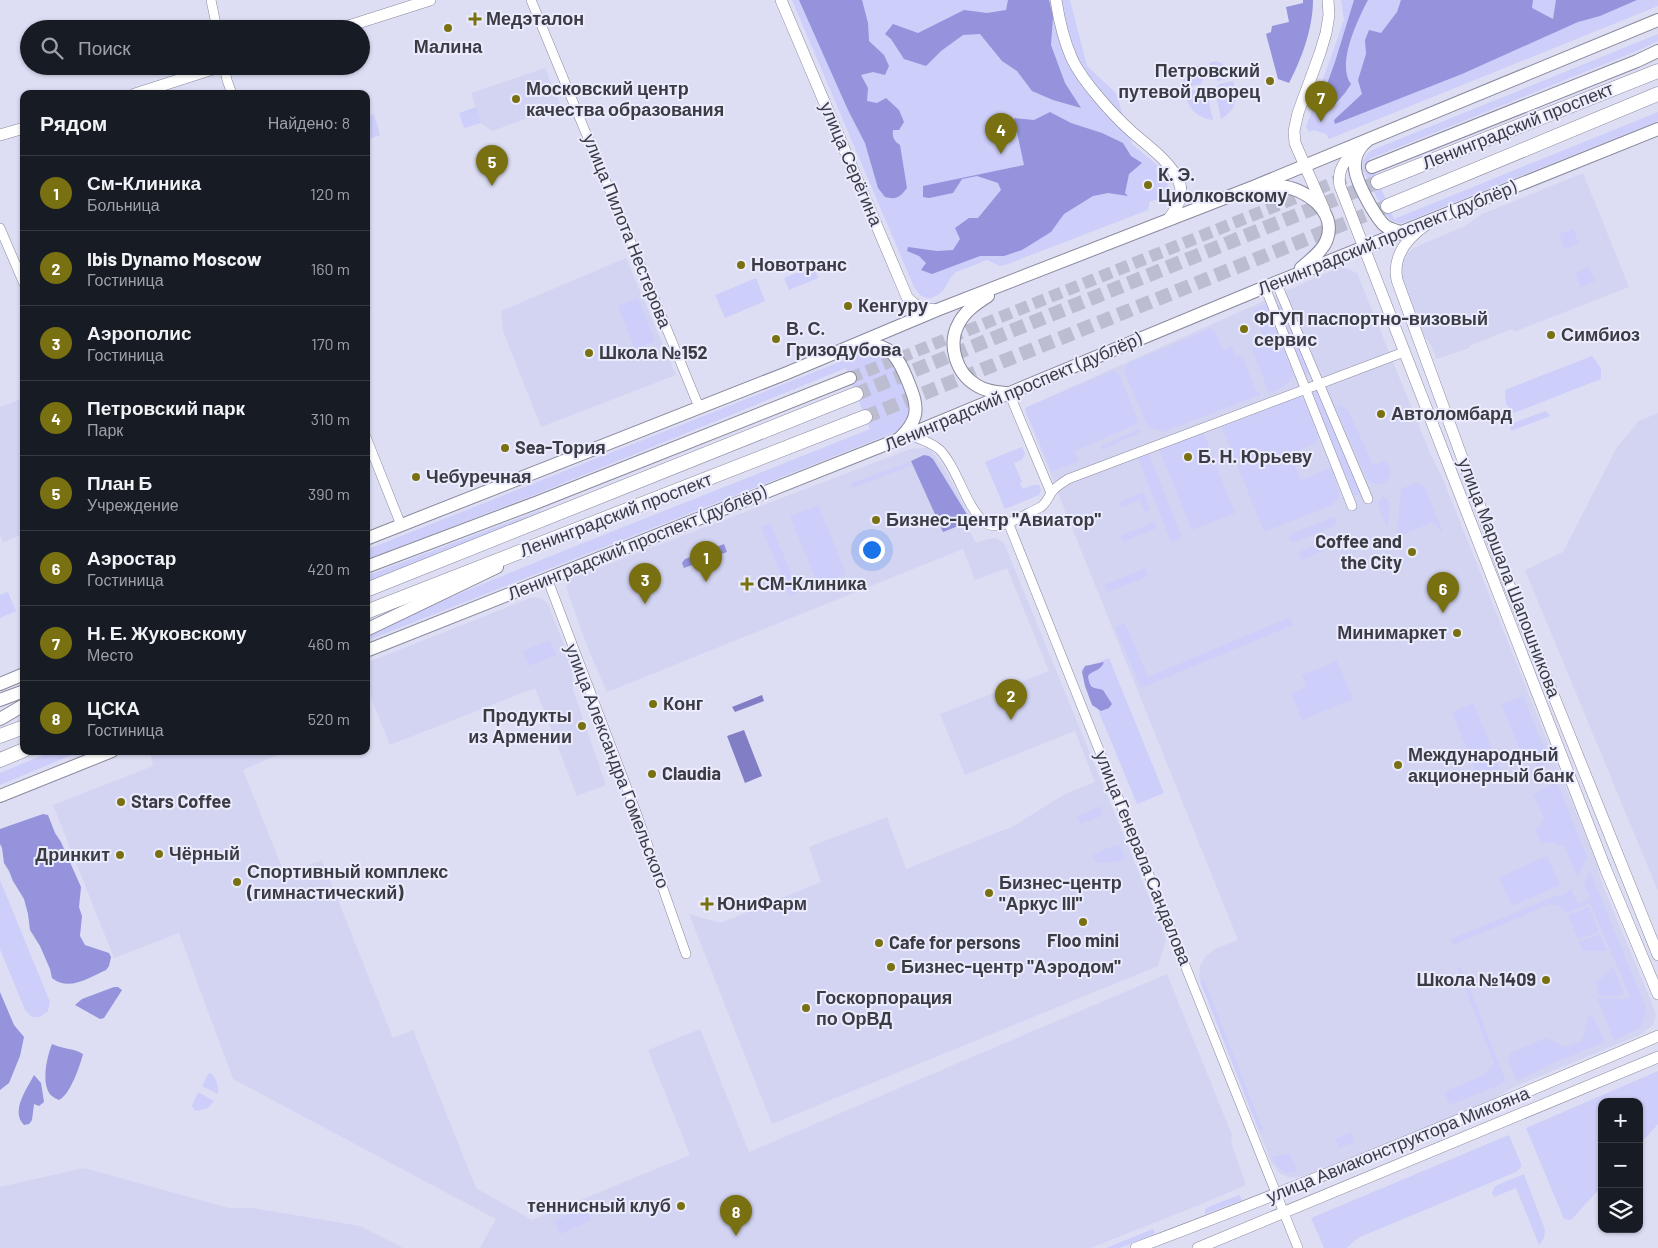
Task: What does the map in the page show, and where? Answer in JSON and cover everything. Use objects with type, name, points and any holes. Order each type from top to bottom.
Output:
[{"type":"main road","points":[[370,538],[699,408],[937,310],[1253,187],[1658,20]]},
{"type":"main road","points":[[1372,167],[1658,51]]},
{"type":"main road","name":"Ленинградский проспект","points":[[1378,182],[1658,71]]},
{"type":"main road","name":"Ленинградский проспект","points":[[1388,206],[1656,95]]},
{"type":"main road","name":"Ленинградский проспект (дублёр)","points":[[370,649],[909,435],[1277,282],[1658,129]]},
{"type":"main road","points":[[1367,141],[1356,157],[1354,168],[1357,178],[1376,215],[1384,225],[1392,230],[1401,232]]},
{"type":"main road","points":[[1253,187],[1281,186],[1295,190],[1311,198],[1325,212],[1328,222],[1327,240],[1319,252],[1277,282]]},
{"type":"main road","points":[[1009,283],[965,314],[959,323],[953,342],[957,362],[968,380],[984,389],[1009,393]]},
{"type":"main road","points":[[849,346],[875,345],[884,348],[896,357],[901,364],[915,400],[915,416],[907,431],[900,438],[889,443]]},
{"type":"main road","points":[[370,565],[538,502],[850,378]]},
{"type":"main road","name":"Ленинградский проспект","points":[[370,588],[856,394]]},
{"type":"main road","name":"Ленинградский проспект","points":[[370,610],[865,417]]},
{"type":"main road","points":[[370,628],[552,540]]},
{"type":"main road","points":[[0,684],[20,676]]},
{"type":"main road","points":[[0,700],[20,692]]},
{"type":"main road","points":[[0,719],[20,707]]},
{"type":"main road","points":[[0,736],[20,728]]},
{"type":"main road","points":[[0,760],[20,752]]},
{"type":"main road","points":[[0,796],[102,755]]},
{"type":"street","points":[[211,0],[215,20]]},
{"type":"street","points":[[367,20],[430,0]]},
{"type":"street","name":"улица Пилота Нестерова","points":[[531,0],[699,408]]},
{"type":"street","name":"улица Серёгина","points":[[781,0],[907,297],[913,305],[923,309],[937,310]]},
{"type":"street","points":[[1056,0],[1068,48],[1077,68],[1117,118],[1168,164],[1180,183],[1181,196],[1178,207],[1168,220]]},
{"type":"street","points":[[1328,0],[1329,15]]},
{"type":"street","points":[[1325,212],[1295,143],[1294,131],[1298,112],[1320,53],[1329,15],[1335,0]]},
{"type":"street","points":[[148,90],[195,75]]},
{"type":"street","points":[[226,75],[231,90]]},
{"type":"street","points":[[0,135],[20,129]]},
{"type":"street","name":"улица Маршала Шапошникова","points":[[1367,141],[1346,158],[1338,178],[1606,870],[1658,994]]},
{"type":"street","name":"улица Маршала Шапошникова","points":[[1444,215],[1417,232],[1404,246],[1396,266],[1397,280],[1505,575],[1658,955]]},
{"type":"street","points":[[0,228],[20,275]]},
{"type":"street","points":[[1277,282],[1368,499]]},
{"type":"street","points":[[1277,282],[1306,389],[1352,506]]},
{"type":"street","points":[[909,435],[930,442],[945,456],[977,514],[985,523],[999,526],[1046,503],[1051,493],[1068,479],[1404,352]]},
{"type":"street","points":[[1009,393],[1051,493]]},
{"type":"street","points":[[370,447],[401,526]]},
{"type":"street","name":"улица Генерала Сандалова","points":[[1008,522],[1298,1248]]},
{"type":"street","name":"улица Александра Гомельского","points":[[547,578],[636,812],[686,954]]},
{"type":"street","name":"улица Авиаконструктора Микояна","points":[[1136,1248],[1276,1195],[1503,1103],[1658,1036]]},
{"type":"street","name":"улица Авиаконструктора Микояна","points":[[1198,1248],[1658,1057]]},
{"type":"shaded area","points":[[792,0],[1070,0],[1087,66],[1116,93],[1132,144],[1157,165],[1156,172],[1166,180],[1167,189],[1165,193],[1162,197],[1150,201],[1148,210],[1005,265],[1000,266],[987,260],[956,272],[940,293],[932,298],[924,297],[914,287]]},
{"type":"shaded area","points":[[799,0],[862,0],[868,23],[869,41],[884,55],[889,66],[885,75],[873,72],[861,75],[868,88],[867,101],[877,103],[886,98],[899,110],[904,122],[899,130],[893,130],[894,139],[900,145],[907,188],[898,197],[885,197],[878,188],[865,143],[848,110]]},
{"type":"shaded area","points":[[1008,0],[1049,0],[1053,17],[1051,45],[1065,83],[1081,108],[1053,100],[1032,91],[1017,71],[1002,61],[980,34],[963,35],[941,51],[926,66],[904,59],[891,39],[885,34],[893,24],[918,33],[964,10],[987,13],[1006,10]]},
{"type":"shaded area","points":[[1303,0],[1313,0],[1313,11],[1302,53],[1289,83],[1278,79],[1266,34],[1271,32],[1272,26],[1289,22],[1286,7],[1303,3]]},
{"type":"shaded area","points":[[1341,0],[1658,0],[1658,6],[1329,139],[1326,134],[1314,130],[1309,132],[1306,127],[1344,20]]},
{"type":"shaded area","points":[[1354,0],[1368,0],[1354,30],[1347,54],[1347,75],[1351,84],[1327,113],[1324,114],[1320,111],[1319,106]]},
{"type":"shaded area","points":[[1401,0],[1533,0],[1532,8],[1553,19],[1556,0],[1637,0],[1600,16],[1578,22],[1462,74],[1335,124],[1334,120],[1362,94],[1358,80],[1366,54],[1365,40],[1369,30],[1381,33],[1397,12]]},
{"type":"shaded area","points":[[1658,34],[1658,41],[1637,51],[1369,159],[1394,219],[1658,112],[1658,121],[1403,223],[1393,221],[1386,215],[1363,170],[1364,160],[1370,151]]},
{"type":"shaded area","points":[[1216,61],[1227,67],[1233,77],[1218,81],[1212,75],[1209,63]]},
{"type":"shaded area","points":[[1201,65],[1204,77],[1201,84],[1184,88],[1183,76],[1190,68]]},
{"type":"shaded area","name":"Московский центр качества образования","points":[[545,68],[561,106],[492,131],[481,123],[471,93]]},
{"type":"shaded area","points":[[1233,81],[1235,103],[1231,111],[1221,119],[1215,91],[1219,84]]},
{"type":"shaded area","points":[[1202,88],[1207,93],[1213,120],[1202,117],[1194,111],[1186,98],[1185,92]]},
{"type":"shaded area","points":[[476,107],[481,123],[464,128],[459,113]]},
{"type":"shaded area","points":[[1050,112],[1071,123],[1102,133],[1123,143],[1131,156],[1142,163],[1129,174],[1125,193],[1128,196],[1108,193],[1093,196],[1064,214],[1051,232],[1022,250],[1004,256],[980,256],[932,274],[921,270],[926,263],[919,256],[907,251],[908,247],[937,251],[953,250],[960,239],[955,228],[969,218],[978,218],[1001,190],[998,183],[977,176],[962,179],[953,193],[929,198],[923,197],[923,186],[1024,165],[1014,118],[1034,120]]},
{"type":"shaded area","points":[[374,114],[380,135],[370,139],[370,115]]},
{"type":"shaded area","points":[[1583,173],[1629,287],[1514,332],[1512,329],[1469,346],[1469,348],[1437,359],[1424,336],[1406,292],[1400,268],[1406,255],[1413,248],[1465,226],[1482,214]]},
{"type":"shaded area","points":[[1573,229],[1579,243],[1565,249],[1559,234]]},
{"type":"shaded area","name":"Школа №152","points":[[626,258],[676,375],[541,427],[503,331],[501,311]]},
{"type":"shaded area","points":[[814,266],[818,278],[789,290],[784,278]]},
{"type":"shaded area","points":[[1342,266],[1357,273],[1430,453],[1443,479],[1656,1016],[1653,1025],[1642,1034],[1514,1087],[1487,1103],[1304,1176],[1290,1178],[1279,1173],[1271,1162],[1199,977],[1200,966],[1206,956],[1215,949],[1238,940],[1025,411],[1027,407]]},
{"type":"shaded area","points":[[1589,267],[1595,281],[1581,287],[1575,273]]},
{"type":"shaded area","points":[[756,278],[765,301],[725,318],[715,295]]},
{"type":"shaded area","points":[[638,298],[655,341],[635,349],[618,306]]},
{"type":"shaded area","points":[[1266,304],[1293,374],[1287,384],[1269,393],[1252,349],[1266,344],[1253,309]]},
{"type":"shaded area","points":[[1282,304],[1310,372],[1304,374],[1277,306]]},
{"type":"shaded area","points":[[1211,328],[1216,333],[1223,350],[1232,346],[1236,357],[1242,355],[1256,392],[1259,391],[1260,395],[1163,432],[1148,427],[1124,371],[1127,364]]},
{"type":"shaded area","points":[[867,351],[882,354],[891,361],[898,372],[909,399],[909,415],[898,431],[370,639],[370,633],[425,608],[870,429],[846,368],[534,495],[370,558],[370,548]]},
{"type":"shaded area","points":[[1592,356],[1601,368],[1601,379],[1514,413],[1506,404],[1505,390]]},
{"type":"shaded area","points":[[1112,371],[1119,374],[1138,421],[1137,424],[1075,451],[1079,461],[1052,472],[1025,408]]},
{"type":"shaded area","points":[[1316,387],[1360,492],[1357,496],[1354,495],[1310,390]]},
{"type":"shaded area","points":[[1295,398],[1300,398],[1304,401],[1318,437],[1315,443],[1290,454],[1301,480],[1331,468],[1339,497],[1332,505],[1264,532],[1222,427]]},
{"type":"shaded area","points":[[20,400],[20,536],[3,542],[0,535],[0,407]]},
{"type":"shaded area","points":[[1340,405],[1348,410],[1373,465],[1385,461],[1389,466],[1389,477],[1383,483],[1373,483],[1367,479],[1336,408]]},
{"type":"shaded area","points":[[1546,411],[1550,416],[1511,431],[1510,424]]},
{"type":"shaded area","points":[[1658,413],[1658,891],[1525,570],[1563,552],[1617,447],[1639,421]]},
{"type":"shaded area","points":[[1140,429],[1141,432],[1102,450],[1100,446]]},
{"type":"shaded area","points":[[1203,432],[1235,513],[1192,530],[1159,449]]},
{"type":"shaded area","points":[[1022,447],[1025,454],[1022,460],[1014,463],[1022,482],[1020,483],[1023,489],[1039,485],[1041,490],[1039,495],[1005,509],[985,462]]},
{"type":"shaded area","points":[[927,448],[932,451],[943,466],[975,526],[969,529],[976,543],[996,538],[1004,543],[1166,939],[1158,966],[772,1124],[689,914],[720,923],[821,882],[809,847],[887,817],[906,869],[1014,826],[1063,795],[1095,782],[1075,731],[965,775],[940,714],[1049,671],[1007,568],[975,580],[963,549],[607,692],[587,646],[566,587],[572,578],[910,449]]},
{"type":"shaded area","points":[[1149,454],[1181,535],[1179,539],[1171,542],[1138,458]]},
{"type":"shaded area","points":[[924,455],[933,459],[971,521],[943,532],[911,461]]},
{"type":"shaded area","points":[[910,462],[912,465],[853,488],[851,483]]},
{"type":"shaded area","points":[[1416,483],[1424,486],[1442,530],[1441,532],[1436,525],[1430,523],[1402,535],[1397,533],[1401,489]]},
{"type":"shaded area","points":[[1143,492],[1150,510],[1145,512],[1140,500],[1121,507],[1119,502]]},
{"type":"shaded area","points":[[1383,497],[1390,504],[1388,525],[1386,527],[1378,504]]},
{"type":"shaded area","points":[[818,505],[846,574],[818,585],[790,516]]},
{"type":"shaded area","points":[[541,510],[370,582],[370,574]]},
{"type":"shaded area","points":[[1334,517],[1337,522],[1335,526],[1295,542],[1289,540],[1291,534]]},
{"type":"shaded area","points":[[1155,522],[1157,528],[1123,542],[1120,536]]},
{"type":"shaded area","points":[[770,523],[799,592],[790,596],[761,527]]},
{"type":"shaded area","points":[[1334,538],[1338,544],[1301,560],[1299,553],[1301,551]]},
{"type":"shaded area","points":[[724,544],[727,552],[684,568],[682,563],[685,559]]},
{"type":"shaded area","points":[[1145,568],[1148,576],[1108,592],[1104,585]]},
{"type":"shaded area","points":[[8,592],[16,611],[0,618],[0,595]]},
{"type":"shaded area","points":[[536,597],[544,600],[549,606],[572,665],[573,690],[606,785],[577,796],[535,688],[390,745],[370,695],[370,661]]},
{"type":"shaded area","points":[[1290,617],[1293,625],[1141,688],[1115,627],[1125,623],[1148,677]]},
{"type":"shaded area","points":[[550,640],[556,655],[529,666],[523,651]]},
{"type":"shaded area","points":[[1109,658],[1164,793],[1137,804],[1081,669]]},
{"type":"shaded area","points":[[1337,661],[1353,699],[1302,720],[1291,693],[1307,686],[1302,675]]},
{"type":"shaded area","points":[[1104,662],[1100,668],[1088,676],[1091,686],[1103,690],[1112,704],[1109,708],[1101,711],[1092,705],[1082,672],[1085,666]]},
{"type":"shaded area","points":[[762,695],[764,701],[735,712],[732,707]]},
{"type":"shaded area","points":[[1523,696],[1550,762],[1538,767],[1532,758],[1524,759],[1501,704]]},
{"type":"shaded area","points":[[1473,703],[1502,773],[1480,782],[1452,712]]},
{"type":"shaded area","points":[[744,730],[762,776],[745,783],[727,736]]},
{"type":"shaded area","points":[[43,755],[71,755],[0,785],[0,773]]},
{"type":"shaded area","points":[[277,755],[243,770],[285,875],[322,860],[393,1038],[413,1030],[476,1188],[532,1220],[690,1155],[648,1050],[700,1029],[749,1152],[1167,974],[1232,1135],[1231,1142],[1246,1185],[1091,1248],[480,1248],[496,1219],[233,1079],[179,933],[114,958],[53,805],[153,766],[151,756]]},
{"type":"shaded area","points":[[1557,782],[1587,857],[1579,874],[1576,875],[1565,847],[1553,843],[1541,843],[1535,828],[1541,824],[1544,818],[1533,795]]},
{"type":"shaded area","points":[[1102,806],[1101,816],[1080,824],[1077,816]]},
{"type":"shaded area","points":[[43,814],[48,815],[81,887],[79,907],[82,916],[80,936],[85,945],[109,953],[111,957],[106,970],[79,982],[65,984],[52,978],[40,946],[30,930],[24,899],[4,863],[0,844],[0,829]]},
{"type":"shaded area","points":[[1119,844],[1125,858],[1114,862],[1096,863],[1093,854]]},
{"type":"shaded area","points":[[1547,856],[1560,885],[1512,906],[1499,877]]},
{"type":"shaded area","points":[[1590,872],[1647,1010],[1640,1028],[1614,1040],[1597,998],[1629,999],[1630,996],[1590,903],[1565,913],[1559,906],[1550,904],[1453,945],[1451,939],[1558,895],[1559,897],[1571,889],[1578,904],[1590,899],[1584,882]]},
{"type":"shaded area","points":[[0,880],[50,1002],[48,1011],[40,1017],[32,1017],[25,1010],[0,949]]},
{"type":"shaded area","points":[[1589,907],[1599,932],[1578,939],[1568,915]]},
{"type":"shaded area","points":[[1600,934],[1607,951],[1583,951],[1579,942]]},
{"type":"shaded area","points":[[1461,967],[1506,1082],[1450,1105],[1444,1092],[1484,1075],[1494,1063],[1457,968]]},
{"type":"shaded area","points":[[1613,967],[1624,993],[1619,996],[1599,996],[1596,983]]},
{"type":"shaded area","points":[[1204,980],[1263,1130],[1259,1131],[1200,981]]},
{"type":"shaded area","points":[[114,987],[122,990],[104,1018],[100,1019],[75,1005],[82,999]]},
{"type":"shaded area","points":[[0,992],[14,1025],[24,1037],[20,1056],[9,1083],[0,1090]]},
{"type":"shaded area","points":[[1590,1015],[1594,1018],[1605,1042],[1551,1064],[1517,1081],[1508,1060],[1511,1053],[1546,1038],[1565,1047],[1580,1042],[1584,1036]]},
{"type":"shaded area","points":[[52,1044],[83,1054],[71,1086],[59,1100],[48,1091],[45,1078]]},
{"type":"shaded area","points":[[1658,1071],[1658,1124],[1643,1141],[1643,1098],[1598,1098],[1598,1190],[1571,1220],[1564,1219],[1526,1128]]},
{"type":"shaded area","points":[[210,1073],[217,1082],[218,1094],[202,1086]]},
{"type":"shaded area","points":[[34,1075],[41,1083],[44,1102],[39,1106],[34,1104],[32,1120],[29,1124],[24,1125],[20,1119],[19,1107]]},
{"type":"shaded area","points":[[198,1092],[214,1101],[208,1108],[198,1111],[194,1110],[192,1106]]},
{"type":"shaded area","points":[[1351,1132],[1355,1142],[1339,1148],[1335,1139]]},
{"type":"shaded area","points":[[1509,1135],[1521,1164],[1521,1167],[1516,1172],[1360,1237],[1347,1248],[1324,1248],[1311,1218]]},
{"type":"shaded area","points":[[1288,1153],[1297,1171],[1285,1172],[1276,1165],[1272,1157]]},
{"type":"shaded area","points":[[84,1168],[229,1208],[252,1208],[360,1226],[403,1248],[0,1248],[0,1187]]},
{"type":"shaded area","points":[[1524,1174],[1545,1230],[1544,1238],[1539,1245],[1516,1188],[1494,1197],[1492,1193],[1495,1186]]},
{"type":"shaded area","points":[[1239,1195],[1242,1200],[1205,1214],[1206,1208]]},
{"type":"shaded area","points":[[585,1207],[591,1220],[560,1234],[554,1221]]},
{"type":"shaded area","points":[[1153,1229],[1155,1234],[1120,1248],[1106,1248]]},
{"type":"tunnel","points":[[850,378],[1372,167]]},
{"type":"tunnel","points":[[856,394],[1378,182]]},
{"type":"tunnel","points":[[865,417],[1388,206]]},
{"type":"place","name":"Медэталон","points":[[475,19]]},
{"type":"place","name":"Малина","points":[[448,28]]},
{"type":"place","name":"Петровский путевой дворец","points":[[1270,81]]},
{"type":"place","name":"Московский центр качества образования","points":[[516,99]]},
{"type":"place","name":"Н. Е. Жуковскому","points":[[1321,122]]},
{"type":"place","name":"Петровский парк","points":[[1001,154]]},
{"type":"place","name":"К. Э. Циолковскому","points":[[1148,185]]},
{"type":"place","name":"План Б","points":[[492,186]]},
{"type":"place","name":"Новотранс","points":[[741,265]]},
{"type":"place","name":"Кенгуру","points":[[848,306]]},
{"type":"place","name":"ФГУП паспортно-визовый сервис","points":[[1244,329]]},
{"type":"place","name":"Симбиоз","points":[[1551,335]]},
{"type":"place","name":"В. С. Гризодубова","points":[[776,339]]},
{"type":"place","name":"Школа №152","points":[[589,353]]},
{"type":"place","name":"Автоломбард","points":[[1381,414]]},
{"type":"place","name":"Sea-Тория","points":[[505,448]]},
{"type":"place","name":"Б. Н. Юрьеву","points":[[1188,457]]},
{"type":"place","name":"Чебуречная","points":[[416,477]]},
{"type":"place","name":"Бизнес-центр \"Авиатор\"","points":[[876,520]]},
{"type":"place","name":"Coffee and the City","points":[[1412,552]]},
{"type":"place","name":"См-Клиника","points":[[706,582]]},
{"type":"place","name":"СМ-Клиника","points":[[747,584]]},
{"type":"place","name":"Аэрополис","points":[[645,604]]},
{"type":"place","name":"Аэростар","points":[[1443,613]]},
{"type":"place","name":"Минимаркет","points":[[1457,633]]},
{"type":"place","name":"Конг","points":[[653,704]]},
{"type":"place","name":"Ibis Dynamo Moscow","points":[[1011,720]]},
{"type":"place","name":"Продукты из Армении","points":[[582,726]]},
{"type":"place","name":"Международный акционерный банк","points":[[1398,765]]},
{"type":"place","name":"Claudia","points":[[652,774]]},
{"type":"place","name":"Stars Coffee","points":[[121,802]]},
{"type":"place","name":"Чёрный","points":[[159,854]]},
{"type":"place","name":"Дринкит","points":[[120,855]]},
{"type":"place","name":"Спортивный комплекс (гимнастический)","points":[[237,882]]},
{"type":"place","name":"Бизнес-центр \"Аркус III\"","points":[[989,893]]},
{"type":"place","name":"ЮниФарм","points":[[707,904]]},
{"type":"place","name":"Floo mini","points":[[1083,922]]},
{"type":"place","name":"Cafe for persons","points":[[879,943]]},
{"type":"place","name":"Бизнес-центр \"Аэродом\"","points":[[891,967]]},
{"type":"place","name":"Школа №1409","points":[[1546,980]]},
{"type":"place","name":"Госкорпорация по ОрВД","points":[[806,1008]]},
{"type":"place","name":"теннисный клуб","points":[[681,1206]]},
{"type":"place","name":"ЦСКА","points":[[736,1236]]}]
